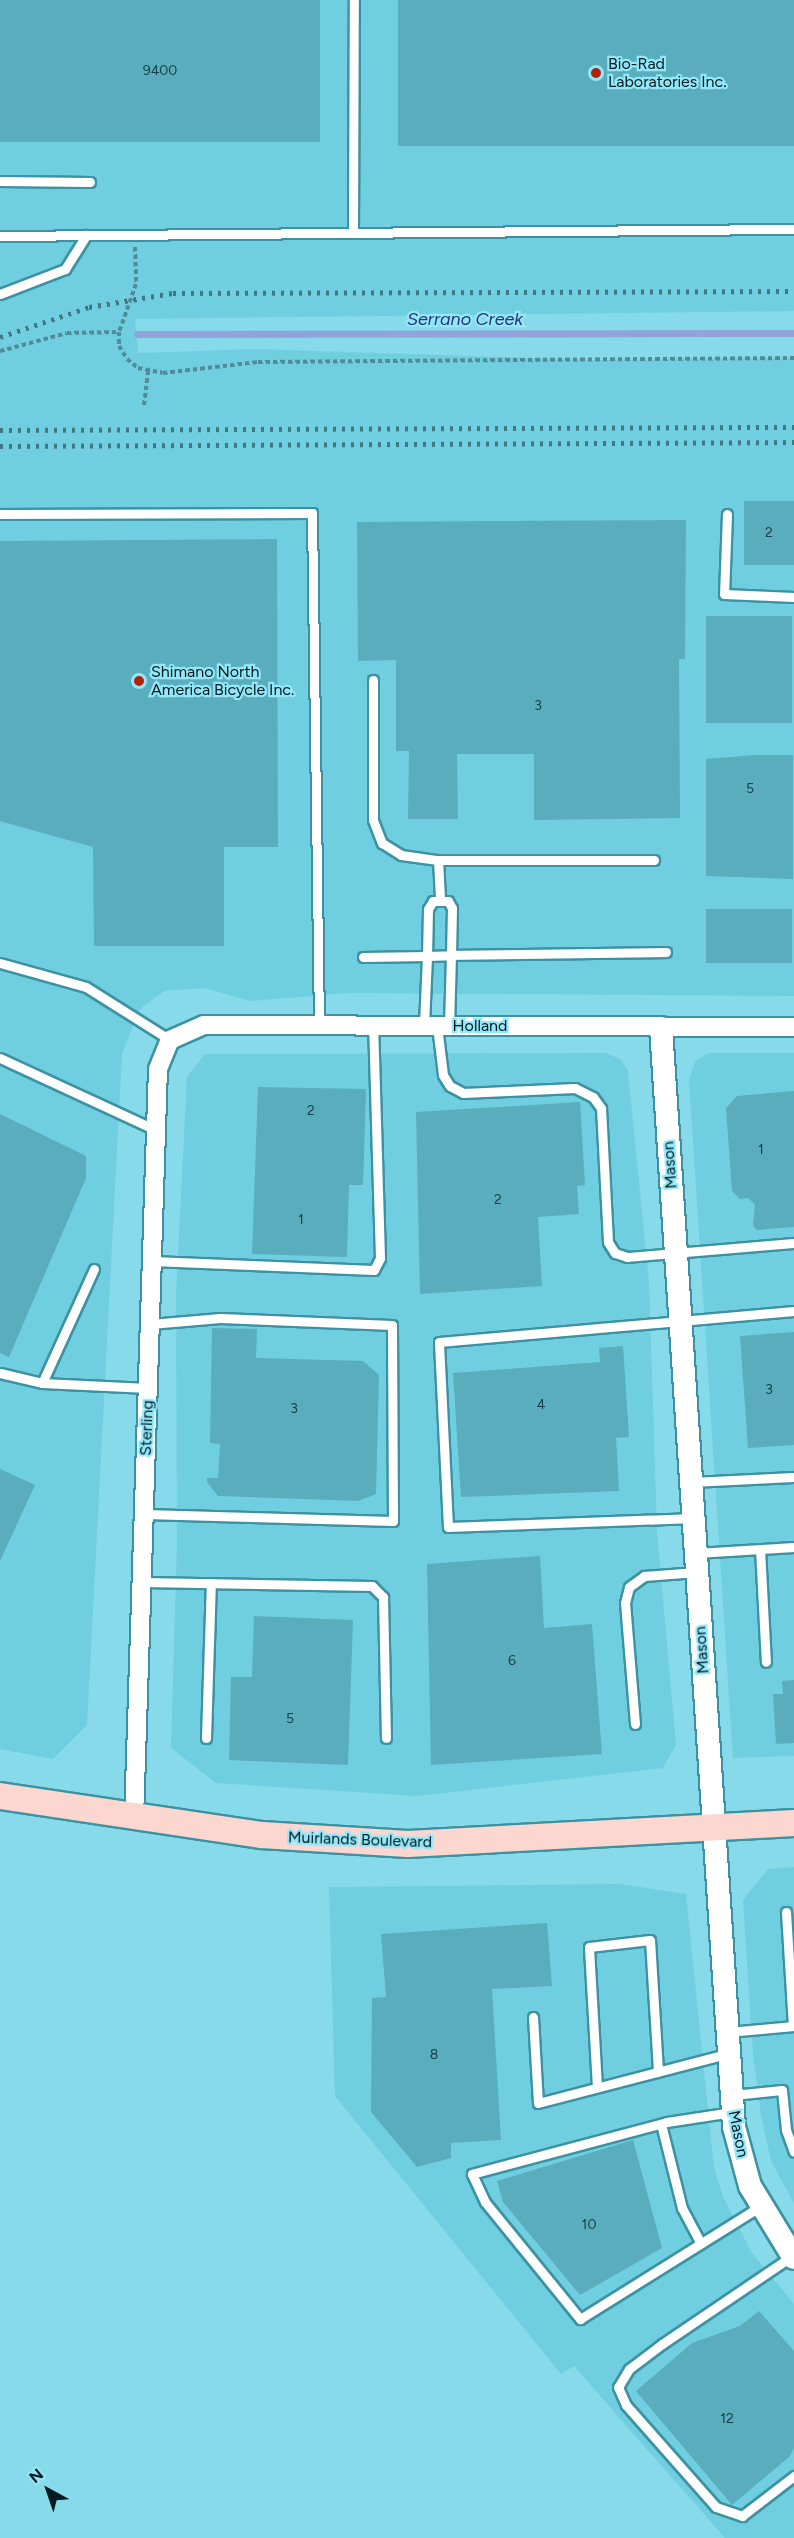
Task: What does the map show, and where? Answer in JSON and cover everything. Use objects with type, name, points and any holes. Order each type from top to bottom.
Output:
[{"type":"main road","name":"Muirlands Boulevard","points":[[0,1796],[134,1819],[262,1835],[408,1844],[794,1823]]},
{"type":"street","name":"Holland","points":[[170,1040],[204,1025],[794,1027]]},
{"type":"street","name":"Mason","points":[[661,1028],[731,2104],[750,2186],[793,2257]]},
{"type":"street","name":"Sterling","points":[[134,1819],[158,1069],[170,1040]]},
{"type":"lane","points":[[353,233],[354,0]]},
{"type":"lane","points":[[0,181],[90,182]]},
{"type":"lane","points":[[0,236],[794,229]]},
{"type":"lane","points":[[0,294],[65,269],[86,235]]},
{"type":"lane","points":[[0,514],[312,513],[319,1025]]},
{"type":"lane","points":[[727,514],[724,594],[794,597]]},
{"type":"lane","points":[[373,680],[373,820],[382,843],[401,855],[438,860],[654,860]]},
{"type":"lane","points":[[438,860],[440,899]]},
{"type":"lane","points":[[436,1026],[451,955],[452,908],[448,901],[440,899],[433,901],[428,909],[427,956],[436,1026],[443,1075],[450,1086],[463,1094],[575,1088],[593,1097],[601,1108],[608,1242],[615,1253],[627,1257],[676,1250],[794,1243]]},
{"type":"lane","points":[[363,957],[666,952]]},
{"type":"lane","points":[[0,963],[86,987],[170,1040]]},
{"type":"lane","points":[[152,1261],[374,1270],[380,1258],[373,1026]]},
{"type":"lane","points":[[0,1058],[156,1130]]},
{"type":"lane","points":[[42,1383],[94,1269]]},
{"type":"lane","points":[[694,1518],[448,1527],[439,1342],[794,1311]]},
{"type":"lane","points":[[144,1514],[393,1521],[392,1325],[220,1318],[150,1324]]},
{"type":"lane","points":[[0,1373],[42,1383],[148,1388]]},
{"type":"lane","points":[[691,1482],[794,1477]]},
{"type":"lane","points":[[635,1724],[625,1603],[629,1587],[644,1576],[697,1562],[760,1549],[794,1547]]},
{"type":"lane","points":[[760,1549],[766,1662]]},
{"type":"lane","points":[[142,1582],[372,1586],[383,1597],[387,1738]]},
{"type":"lane","points":[[206,1738],[211,1583]]},
{"type":"lane","points":[[533,2017],[538,2103],[658,2072],[726,2043],[793,2026],[786,1912]]},
{"type":"lane","points":[[597,2087],[589,1947],[650,1940],[658,2072]]},
{"type":"lane","points":[[761,2206],[579,2319],[485,2202],[472,2174],[782,2090],[786,2130],[794,2152]]},
{"type":"lane","points":[[661,2124],[682,2208],[702,2243]]},
{"type":"lane","points":[[793,2257],[662,2344],[629,2369],[618,2387],[626,2405],[716,2507],[742,2516],[794,2476]]},
{"type":"path","points":[[135,235],[136,284],[119,333],[119,346],[127,359],[148,370],[163,374],[258,362],[794,358]]},
{"type":"path","points":[[0,351],[67,333],[119,333]]},
{"type":"path","points":[[144,405],[148,370]]},
{"type":"shaded area","points":[[0,0],[794,0],[794,311],[135,319],[138,353],[256,349],[591,360],[794,358],[794,996],[348,993],[250,1001],[205,988],[164,991],[140,1009],[122,1054],[87,1725],[53,1759],[0,1749]]},
{"type":"shaded area","points":[[607,1053],[621,1060],[628,1071],[649,1282],[657,1531],[676,1745],[663,1768],[417,1796],[216,1783],[171,1748],[177,1544],[176,1294],[187,1077],[205,1054]]},
{"type":"shaded area","points":[[709,1053],[794,1053],[794,1756],[733,1758],[689,1080],[695,1061]]},
{"type":"shaded area","points":[[794,1867],[794,2203],[771,2161],[761,2115],[753,2054],[743,1900],[768,1869]]},
{"type":"shaded area","points":[[619,1884],[686,1894],[714,2168],[724,2199],[752,2253],[794,2304],[794,2538],[725,2538],[574,2366],[561,2374],[335,2096],[329,1887]]},
{"type":"building","points":[[0,0],[320,0],[320,142],[0,142]]},
{"type":"building","name":"Bio-Rad Laboratories Inc.","points":[[398,0],[794,0],[794,146],[398,146]]},
{"type":"building","points":[[744,501],[794,501],[794,565],[744,565]]},
{"type":"building","points":[[686,520],[685,659],[679,659],[680,818],[534,820],[534,754],[457,754],[458,819],[408,819],[409,751],[396,751],[396,660],[358,661],[357,522]]},
{"type":"building","name":"Shimano North America Bicycle Inc.","points":[[277,539],[278,847],[224,847],[224,946],[94,946],[93,847],[0,821],[0,541]]},
{"type":"building","points":[[706,616],[792,616],[792,723],[706,723]]},
{"type":"building","points":[[793,755],[793,879],[706,876],[706,759]]},
{"type":"building","points":[[706,909],[792,909],[792,963],[706,963]]},
{"type":"building","points":[[258,1087],[366,1089],[363,1185],[349,1185],[347,1257],[252,1254]]},
{"type":"building","points":[[794,1091],[794,1227],[757,1230],[753,1226],[755,1204],[748,1198],[740,1199],[732,1191],[726,1108],[737,1096]]},
{"type":"building","points":[[580,1102],[585,1185],[577,1186],[579,1214],[538,1217],[542,1286],[420,1294],[416,1112]]},
{"type":"building","points":[[0,1114],[86,1156],[86,1178],[9,1357],[0,1353]]},
{"type":"building","points":[[212,1328],[257,1329],[256,1358],[363,1361],[379,1375],[376,1494],[358,1501],[218,1496],[207,1482],[207,1478],[218,1478],[220,1444],[210,1443]]},
{"type":"building","points":[[794,1332],[794,1445],[748,1448],[740,1336]]},
{"type":"building","points":[[623,1346],[629,1437],[616,1438],[619,1491],[461,1497],[453,1373],[600,1362],[599,1348]]},
{"type":"building","points":[[0,1469],[35,1485],[0,1561]]},
{"type":"building","points":[[540,1556],[544,1628],[592,1624],[602,1754],[431,1765],[427,1564]]},
{"type":"building","points":[[254,1616],[353,1620],[348,1765],[229,1760],[231,1677],[252,1677]]},
{"type":"building","points":[[794,1680],[794,1743],[776,1744],[773,1694],[783,1694],[782,1681]]},
{"type":"building","points":[[547,1923],[552,1986],[492,1989],[501,2140],[451,2143],[451,2158],[417,2167],[371,2112],[372,1998],[386,1997],[381,1934]]},
{"type":"building","points":[[633,2140],[662,2248],[580,2295],[503,2202],[497,2181]]},
{"type":"building","points":[[759,2311],[794,2351],[794,2448],[789,2457],[732,2505],[636,2391],[692,2343],[740,2326]]},
{"type":"waterway","name":"Serrano Creek","points":[[137,334],[794,333]]},
{"type":"railway","points":[[0,337],[89,307],[173,293],[794,291]]},
{"type":"railway","points":[[0,430],[794,427]]},
{"type":"railway","points":[[0,446],[794,442]]},
{"type":"place","name":"Bio-Rad Laboratories Inc.","points":[[596,73]]},
{"type":"place","name":"Shimano North America Bicycle Inc.","points":[[139,681]]}]
